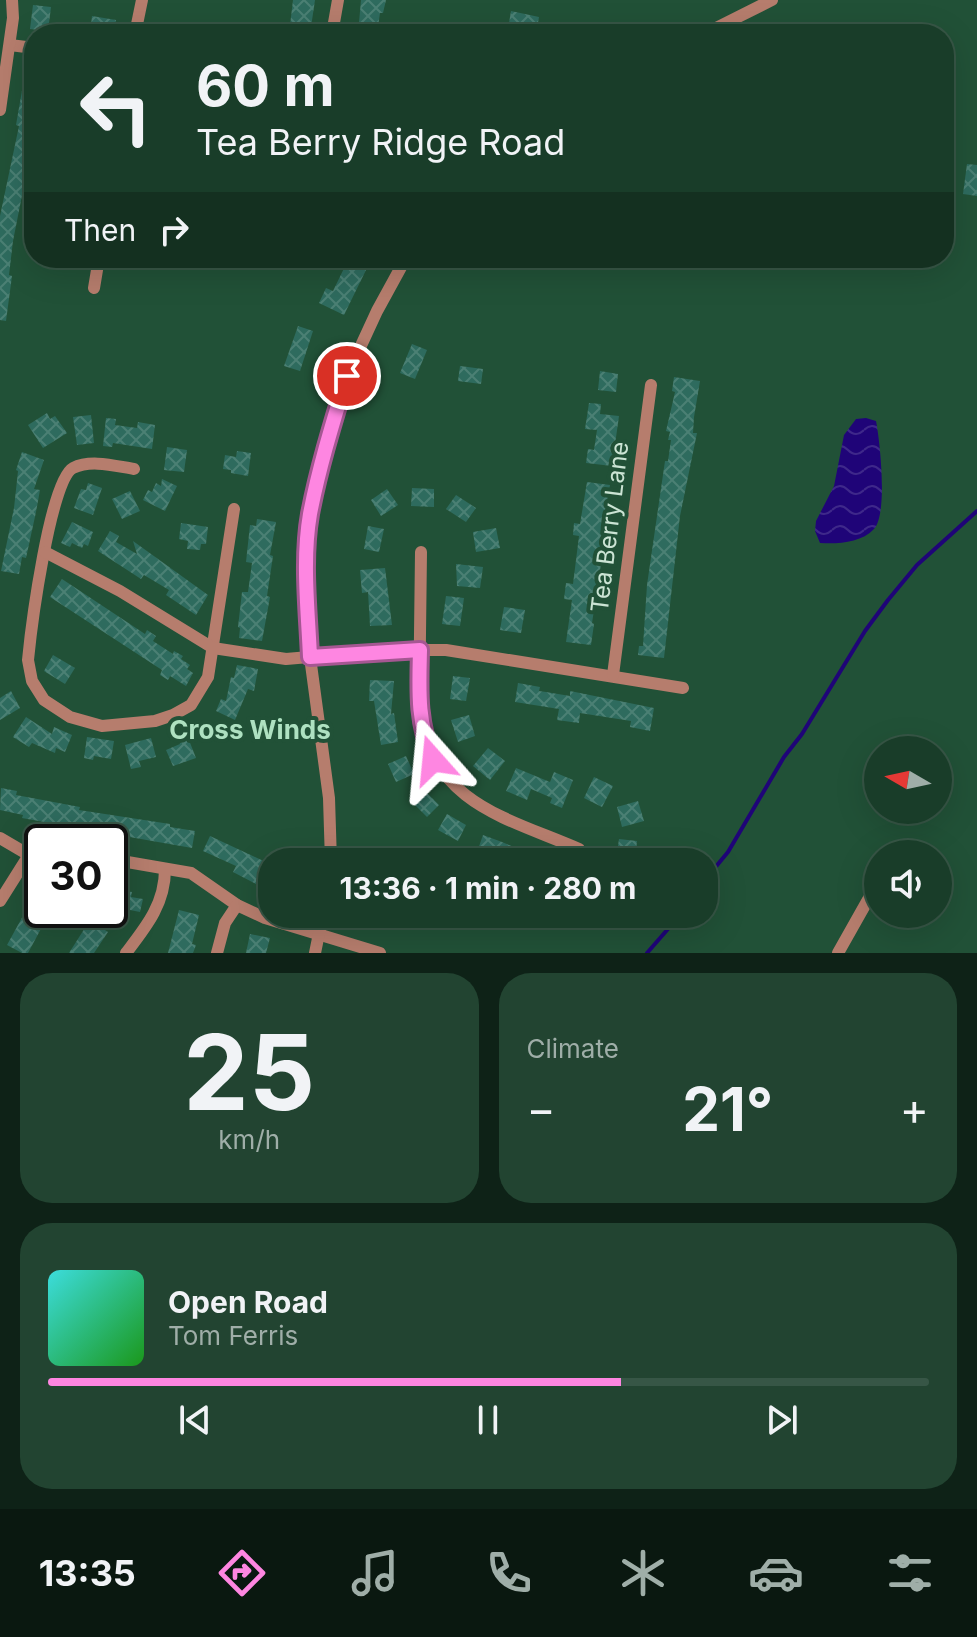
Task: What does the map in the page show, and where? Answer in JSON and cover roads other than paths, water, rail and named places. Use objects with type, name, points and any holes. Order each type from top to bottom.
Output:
[{"type":"street","points":[[0,110],[13,18],[12,0]]},
{"type":"street","points":[[137,24],[142,0]]},
{"type":"street","points":[[334,24],[338,0]]},
{"type":"street","points":[[724,24],[772,0]]},
{"type":"street","points":[[10,45],[24,47]]},
{"type":"street","points":[[94,288],[97,268]]},
{"type":"street","points":[[331,848],[329,798],[310,657],[306,578],[309,517],[347,376],[401,268]]},
{"type":"street","name":"Tea Berry Lane","points":[[613,675],[651,385]]},
{"type":"street","points":[[134,469],[87,463],[70,470],[62,480],[45,552],[28,660],[32,681],[44,700],[70,717],[102,726],[145,722],[173,715],[191,705],[208,677],[234,509]]},
{"type":"street","points":[[45,552],[120,591],[213,648],[286,659],[446,650],[683,688]]},
{"type":"street","points":[[421,552],[419,715],[433,760],[466,798],[577,848]]},
{"type":"street","points":[[0,838],[24,849]]},
{"type":"street","points":[[128,862],[191,873],[237,905],[265,918],[380,953]]},
{"type":"street","points":[[0,901],[24,869]]},
{"type":"street","points":[[126,953],[157,910],[165,883],[165,869]]},
{"type":"street","points":[[217,953],[225,923],[237,905]]},
{"type":"street","points":[[838,953],[864,907]]},
{"type":"street","points":[[315,953],[321,928]]},
{"type":"water","points":[[856,419],[876,421],[879,444],[882,494],[878,521],[869,534],[856,540],[820,543],[815,531],[816,521],[834,486],[844,435]]},
{"type":"waterway","points":[[718,864],[865,631],[917,565],[977,511]]},
{"type":"waterway","points":[[647,953],[669,928]]},
{"type":"district","name":"Cross Winds","points":[[250,730]]}]
